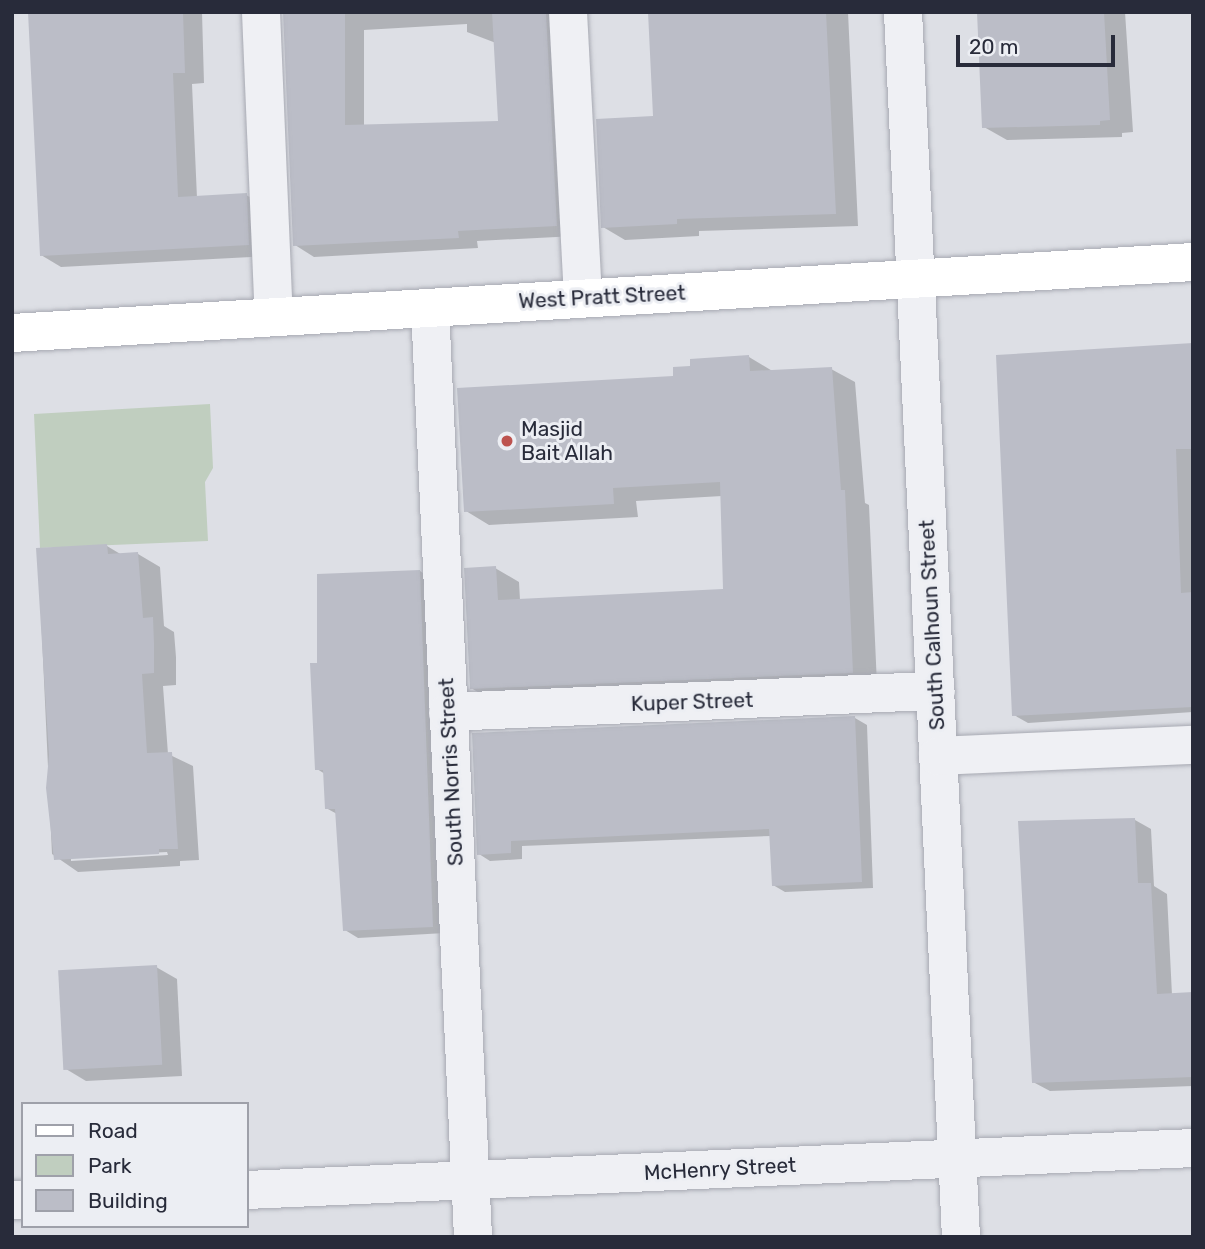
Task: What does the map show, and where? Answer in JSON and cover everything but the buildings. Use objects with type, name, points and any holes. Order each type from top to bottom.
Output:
[{"type":"main road","name":"West Pratt Street","points":[[12,333],[1193,262]]},
{"type":"street","points":[[261,12],[274,317]]},
{"type":"street","points":[[568,12],[583,298]]},
{"type":"street","name":"South Calhoun Street","points":[[903,12],[961,1237]]},
{"type":"street","name":"South Norris Street","points":[[430,308],[473,1237]]},
{"type":"street","name":"Kuper Street","points":[[448,712],[936,691]]},
{"type":"street","points":[[938,756],[1193,745]]},
{"type":"street","name":"McHenry Street","points":[[248,1190],[1193,1148]]},
{"type":"green space","points":[[210,404],[213,468],[205,482],[208,541],[40,548],[34,414]]},
{"type":"place","name":"Masjid Bait Allah","points":[[507,441]]}]
